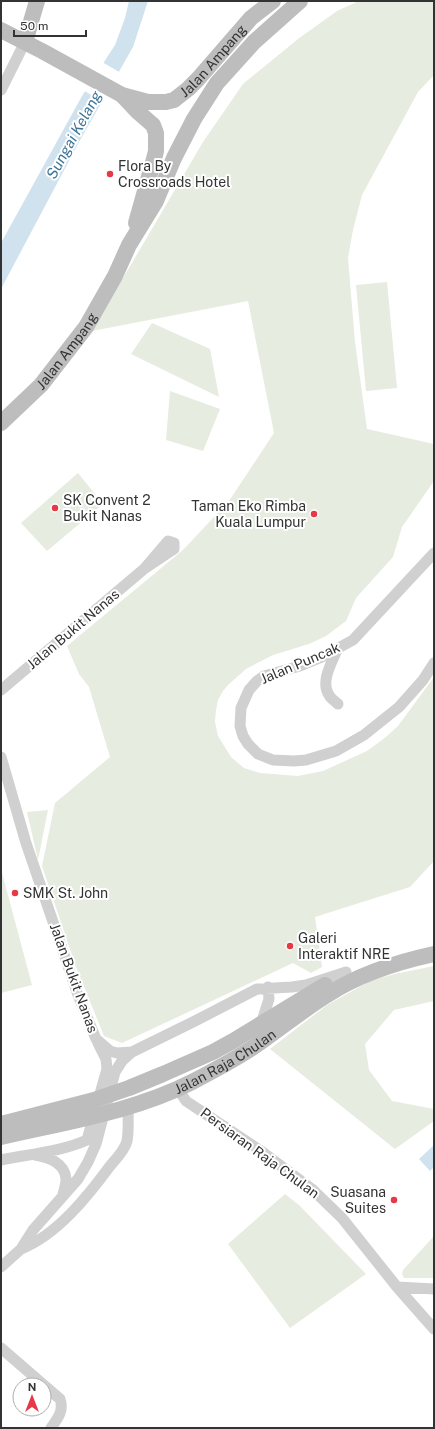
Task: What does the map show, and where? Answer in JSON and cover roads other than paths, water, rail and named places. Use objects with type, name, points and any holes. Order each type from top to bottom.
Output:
[{"type":"street","points":[[1,90],[25,42],[37,1]]},
{"type":"street","name":"Jalan Ampang","points":[[122,95],[148,102],[166,102],[174,100],[198,79],[251,18],[273,1]]},
{"type":"street","name":"Jalan Ampang","points":[[1,423],[41,385],[86,327],[115,276],[129,246],[156,201],[174,158],[194,119],[217,83],[254,42],[300,1]]},
{"type":"street","points":[[1,30],[122,95]]},
{"type":"street","name":"Jalan Ampang","points":[[122,95],[153,125],[156,133],[156,151],[129,246]]},
{"type":"street","name":"Jalan Puncak","points":[[434,552],[353,640],[337,650],[300,666],[264,676],[257,680],[249,690],[241,708],[240,726],[243,736],[248,744],[258,754],[273,760],[306,760],[336,752],[364,735],[399,707],[423,680],[434,663]]},
{"type":"street","name":"Jalan Bukit Nanas","points":[[1,690],[144,569]]},
{"type":"street","points":[[337,650],[328,671],[326,680],[328,695],[338,704]]},
{"type":"street","name":"Jalan Bukit Nanas","points":[[1,757],[26,843],[78,995],[96,1039],[110,1051],[117,1053],[132,1052],[257,988],[292,987],[346,972]]},
{"type":"street","name":"Jalan Raja Chulan","points":[[1,1124],[94,1100],[129,1088],[213,1052],[346,972],[386,955],[409,948],[434,944]]},
{"type":"street","name":"Jalan Raja Chulan","points":[[1,1137],[128,1107],[158,1098],[220,1067],[257,1045],[328,995],[352,982],[391,965],[434,954]]},
{"type":"street","points":[[261,1024],[269,999],[268,987]]},
{"type":"street","points":[[96,1039],[111,1070]]},
{"type":"street","points":[[1,1267],[21,1249],[33,1230],[78,1179],[88,1162],[111,1070],[132,1052]]},
{"type":"street","points":[[178,1089],[174,1081],[180,1073],[213,1052]]},
{"type":"street","points":[[129,1088],[158,1081],[166,1082],[178,1089]]},
{"type":"street","name":"Persiaran Raja Chulan","points":[[178,1089],[186,1101],[261,1151],[313,1190],[342,1218],[397,1287],[434,1329]]},
{"type":"street","points":[[21,1249],[36,1242],[62,1222],[95,1186],[121,1152],[127,1142],[128,1107]]},
{"type":"street","points":[[1,1160],[92,1142]]},
{"type":"street","points":[[28,1155],[46,1157],[60,1166],[66,1179],[63,1195]]},
{"type":"street","points":[[397,1287],[434,1289]]},
{"type":"street","points":[[1,1348],[60,1399],[60,1416],[51,1428]]},
{"type":"water","name":"Sungai Kelang","points":[[129,1],[148,1],[133,47],[79,142],[1,289],[1,243],[82,96],[115,45],[125,18]]},
{"type":"water","points":[[434,1145],[434,1167],[430,1171],[419,1159]]},
{"type":"place","name":"Flora By Crossroads Hotel","points":[[110,174]]},
{"type":"place","name":"SK Convent 2 Bukit Nanas","points":[[55,508]]},
{"type":"place","name":"Taman Eko Rimba Kuala Lumpur","points":[[314,514]]},
{"type":"place","name":"SMK St. John","points":[[15,893]]},
{"type":"place","name":"Galeri Interaktif NRE","points":[[290,946]]},
{"type":"place","name":"Suasana Suites","points":[[394,1200]]}]
